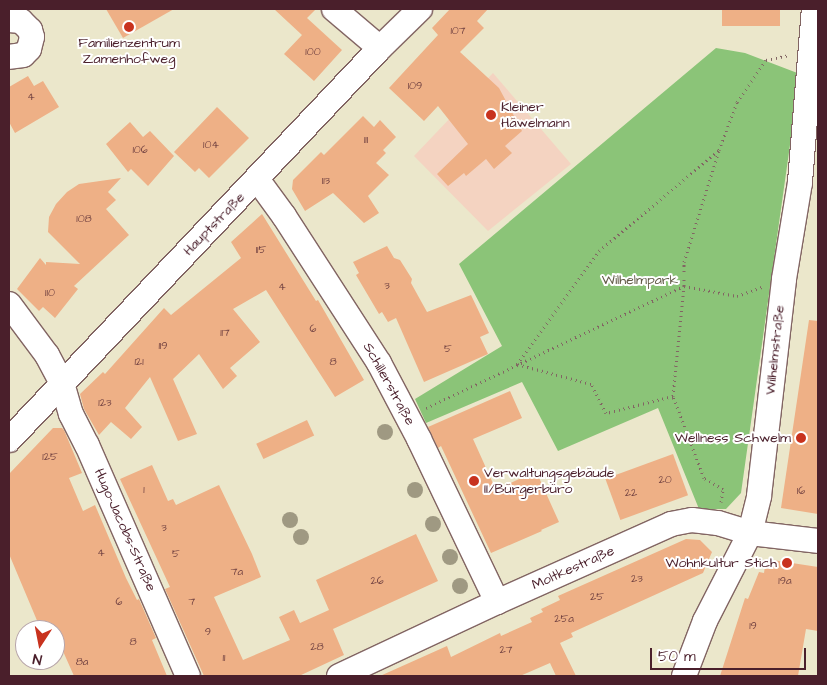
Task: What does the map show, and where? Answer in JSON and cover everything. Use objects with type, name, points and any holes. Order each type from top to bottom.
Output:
[{"type":"street","points":[[334,9],[380,48]]},
{"type":"street","name":"Hauptstraße","points":[[9,440],[380,48],[420,9]]},
{"type":"street","name":"Wilhelmstraße","points":[[684,676],[705,621],[750,533],[759,496],[784,278],[800,182],[814,9]]},
{"type":"street","points":[[9,20],[20,21],[30,30],[32,36],[29,49],[23,55],[9,57]]},
{"type":"street","name":"Schillerstraße","points":[[257,179],[284,216],[374,355],[408,417],[496,602]]},
{"type":"street","name":"Hugo-Jacobs-Straße","points":[[9,304],[47,355],[62,384],[71,414],[87,444],[188,676]]},
{"type":"street","name":"Moltkestraße","points":[[339,676],[496,602],[671,524],[692,520],[718,523],[750,533],[818,540]]},
{"type":"path","points":[[718,523],[723,489],[704,478],[673,396],[684,286],[684,262],[719,150],[737,102],[766,60],[812,51]]},
{"type":"path","points":[[517,364],[599,251],[719,150]]},
{"type":"path","points":[[408,417],[684,286],[737,296],[784,278]]},
{"type":"path","points":[[517,364],[591,384],[606,414],[673,396]]},
{"type":"shaded area","name":"Kleiner Häwelmann","points":[[493,73],[571,164],[488,231],[414,156]]},
{"type":"green space","name":"Wilhelmpark","points":[[716,48],[745,53],[800,74],[741,493],[726,509],[699,509],[658,408],[558,451],[522,382],[426,423],[415,399],[502,346],[459,264]]},
{"type":"building","name":"Familienzentrum Zamenhofweg","points":[[106,9],[174,9],[123,38]]},
{"type":"building","points":[[274,9],[316,9],[307,18],[342,50],[314,81],[284,54],[302,35]]},
{"type":"building","points":[[450,9],[488,9],[477,21],[484,28],[460,52],[499,88],[522,131],[505,146],[512,153],[494,169],[486,159],[466,176],[464,173],[448,186],[437,174],[468,144],[438,106],[424,121],[389,88],[438,35],[432,28]]},
{"type":"building","points":[[722,9],[780,9],[780,26],[722,26]]},
{"type":"building","points":[[28,76],[34,86],[43,81],[59,107],[15,133],[9,122],[9,87]]},
{"type":"building","points":[[217,107],[249,138],[209,178],[199,168],[195,172],[174,152]]},
{"type":"building","points":[[363,116],[374,127],[380,120],[396,137],[383,150],[386,153],[376,163],[389,175],[368,196],[379,213],[364,223],[333,193],[305,211],[292,189],[293,180],[321,152],[324,155]]},
{"type":"building","points":[[130,122],[143,137],[150,131],[174,156],[148,186],[131,169],[128,172],[106,144]]},
{"type":"building","points":[[121,178],[108,192],[116,200],[106,209],[129,235],[74,286],[78,289],[55,318],[43,307],[39,311],[17,289],[40,258],[46,265],[46,262],[80,264],[48,232],[49,217],[56,204],[67,192],[79,184]]},
{"type":"building","points":[[262,214],[316,301],[318,300],[364,380],[335,397],[266,290],[233,309],[260,342],[230,368],[237,376],[223,389],[199,354],[173,379],[197,434],[178,441],[150,377],[125,408],[142,427],[131,439],[111,422],[99,435],[84,409],[80,394],[103,372],[105,374],[164,308],[171,315],[241,258],[231,242]]},
{"type":"building","points":[[387,246],[394,258],[400,260],[412,279],[411,283],[427,312],[471,295],[489,333],[480,337],[488,354],[424,382],[396,318],[388,322],[382,312],[379,314],[356,275],[359,273],[353,262]]},
{"type":"building","points":[[809,320],[818,321],[818,514],[781,508]]},
{"type":"building","name":"Verwaltungsgebäude II/Bürgerbüro","points":[[510,391],[522,418],[473,439],[496,490],[536,471],[559,522],[491,553],[441,446],[438,448],[428,427]]},
{"type":"building","points":[[307,420],[314,435],[263,459],[256,444]]},
{"type":"building","points":[[53,428],[62,428],[64,430],[82,473],[69,478],[83,511],[95,505],[126,578],[137,600],[139,599],[156,638],[152,640],[167,676],[74,676],[65,656],[65,620],[37,620],[9,554],[9,474]]},
{"type":"building","points":[[673,454],[688,495],[620,520],[605,479]]},
{"type":"building","points":[[152,465],[168,501],[173,499],[176,505],[219,485],[252,554],[261,577],[214,597],[243,660],[290,640],[279,617],[294,610],[300,623],[329,610],[316,580],[416,534],[438,581],[333,629],[344,655],[299,676],[204,676],[165,589],[170,587],[120,479]]},
{"type":"building","points":[[686,539],[700,540],[712,552],[703,573],[571,633],[573,637],[560,643],[576,676],[556,676],[550,663],[520,676],[380,676],[447,646],[451,657],[500,633],[501,636],[532,622],[530,618],[543,612],[541,609],[560,600],[558,596]]},
{"type":"building","points":[[766,559],[818,567],[818,631],[806,629],[798,676],[720,676],[745,598],[748,599],[759,572],[764,573]]},
{"type":"place","name":"Familienzentrum Zamenhofweg","points":[[129,27]]},
{"type":"place","name":"Kleiner Häwelmann","points":[[491,115]]},
{"type":"place","name":"Wellness Schwelm","points":[[801,438]]},
{"type":"place","name":"Verwaltungsgebäude II/Bürgerbüro","points":[[474,481]]},
{"type":"place","name":"Wohnkultur Stich","points":[[787,563]]}]
